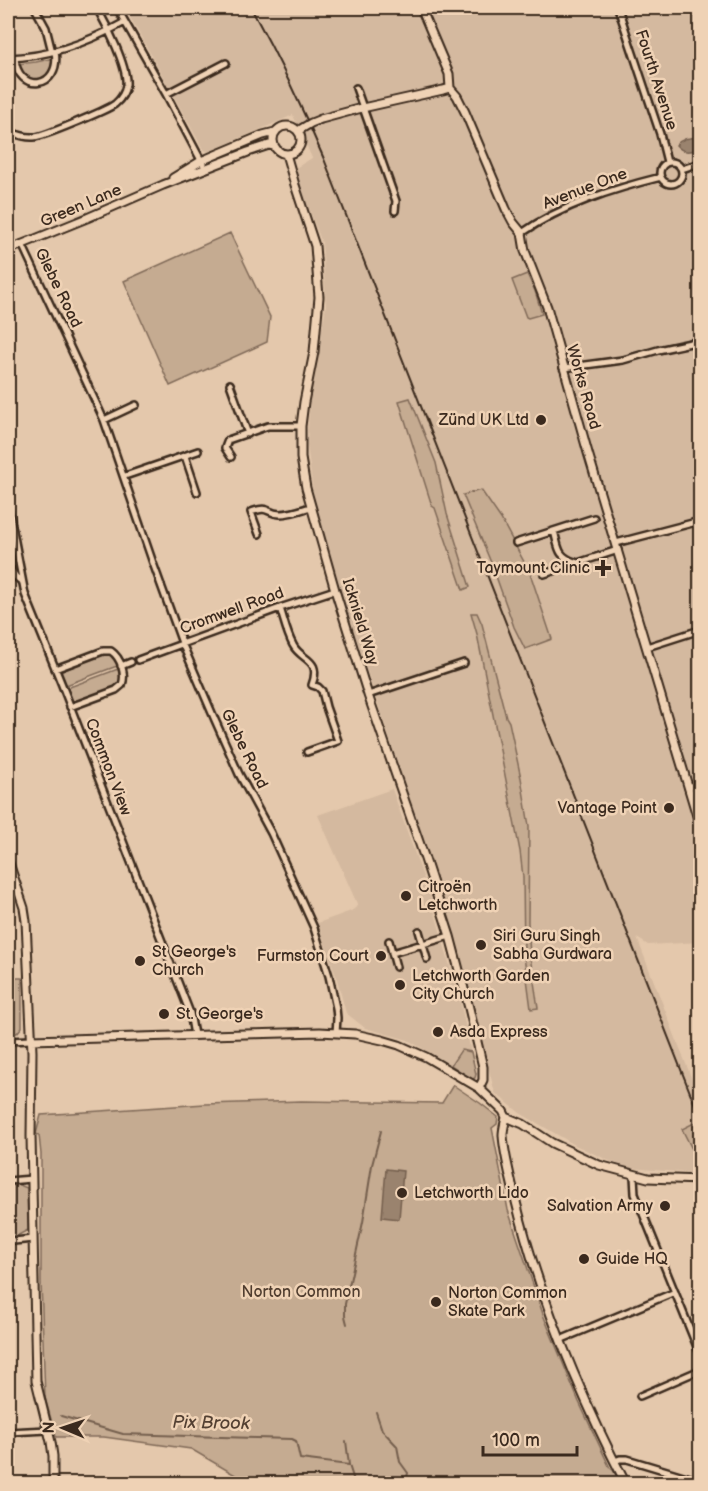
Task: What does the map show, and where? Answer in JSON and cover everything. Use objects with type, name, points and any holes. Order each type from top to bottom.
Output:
[{"type":"street","points":[[15,58],[16,68],[21,76],[30,82],[39,82],[50,77],[55,69],[56,60],[46,28],[35,8]]},
{"type":"street","points":[[8,131],[21,136],[38,137],[107,109],[120,100],[124,92],[126,77],[109,30],[97,8]]},
{"type":"street","points":[[117,8],[203,165]]},
{"type":"street","name":"Works Road","points":[[421,8],[449,74],[450,87],[458,96],[506,209],[522,233],[525,251],[547,307],[563,368],[700,826]]},
{"type":"street","name":"Fourth Avenue","points":[[618,8],[660,134],[667,162]]},
{"type":"street","points":[[8,58],[34,56],[77,44],[125,22]]},
{"type":"street","points":[[166,94],[226,63]]},
{"type":"street","name":"Green Lane","points":[[8,250],[163,185],[263,135],[275,132],[281,127],[300,130],[321,119],[450,87]]},
{"type":"street","points":[[356,88],[396,201],[394,211]]},
{"type":"street","points":[[275,132],[274,146],[278,152],[286,154],[299,148],[300,130]]},
{"type":"street","name":"Green Lane","points":[[203,165],[259,147],[274,146]]},
{"type":"street","name":"Icknield Way","points":[[286,154],[315,246],[319,297],[315,343],[301,426],[301,458],[310,507],[368,695],[450,936],[483,1067],[483,1080],[479,1088]]},
{"type":"street","points":[[667,162],[676,162],[682,169],[681,178],[675,183],[666,183],[661,177],[660,168],[667,162]]},
{"type":"street","points":[[682,169],[700,163]]},
{"type":"street","name":"Avenue One","points":[[522,233],[566,208],[661,177]]},
{"type":"street","name":"Glebe Road","points":[[22,244],[105,420],[182,643],[239,774],[271,833],[314,928],[334,999],[337,1018],[336,1033]]},
{"type":"street","points":[[563,368],[623,360],[700,341]]},
{"type":"street","points":[[230,384],[248,434]]},
{"type":"street","points":[[105,420],[136,405]]},
{"type":"street","points":[[231,457],[225,448],[228,440],[268,426],[301,426]]},
{"type":"street","points":[[125,476],[198,451]]},
{"type":"street","points":[[185,456],[198,492]]},
{"type":"street","name":"Common View","points":[[8,506],[25,594],[190,1013],[194,1035]]},
{"type":"street","points":[[259,534],[251,512],[261,508],[284,514],[310,507]]},
{"type":"street","points":[[516,543],[594,518]]},
{"type":"street","points":[[544,574],[617,546],[700,521]]},
{"type":"street","points":[[554,531],[561,555],[577,562]]},
{"type":"street","points":[[8,566],[21,581]]},
{"type":"street","name":"Cromwell Road","points":[[138,660],[335,590]]},
{"type":"street","points":[[280,608],[294,648],[311,661],[314,675],[312,685],[322,691],[338,741],[307,752]]},
{"type":"street","points":[[647,647],[700,630]]},
{"type":"street","points":[[55,669],[103,651],[111,651],[118,657],[124,676],[122,686],[70,707]]},
{"type":"street","points":[[121,666],[131,662]]},
{"type":"street","points":[[368,695],[464,663]]},
{"type":"street","points":[[688,787],[700,783]]},
{"type":"street","points":[[8,860],[26,921],[31,1040],[36,1381],[53,1456],[53,1484]]},
{"type":"street","points":[[419,931],[427,959]]},
{"type":"street","points":[[392,953],[450,936]]},
{"type":"street","points":[[389,941],[396,968]]},
{"type":"street","points":[[8,1041],[336,1033],[364,1036],[399,1045],[426,1057],[479,1088],[503,1111],[506,1117],[504,1141],[524,1235],[560,1340],[626,1484]]},
{"type":"street","points":[[506,1117],[523,1124],[552,1143],[599,1165],[634,1176],[700,1180]]},
{"type":"street","points":[[634,1176],[635,1194],[700,1354]]},
{"type":"street","points":[[8,1181],[32,1179]]},
{"type":"street","points":[[8,1239],[14,1241],[33,1239]]},
{"type":"street","points":[[560,1340],[675,1292]]},
{"type":"street","points":[[640,1396],[700,1370]]},
{"type":"street","points":[[8,1432],[48,1431]]},
{"type":"street","points":[[615,1461],[627,1460],[700,1481]]},
{"type":"shaded area","points":[[125,8],[700,8],[700,942],[648,945],[637,938],[700,1100],[700,1174],[631,1168],[612,1162],[575,1145],[520,1113],[495,1093],[462,968],[405,785],[326,548],[313,492],[307,444],[310,395],[326,306],[322,243],[294,169],[312,158],[293,115],[209,152],[203,149]],"holes":[[[480,490],[525,649],[514,627],[492,565],[463,495]]]},
{"type":"shaded area","points":[[700,137],[700,151],[699,149],[684,151],[676,145],[684,139]]},
{"type":"shaded area","points":[[392,789],[431,899],[461,1005],[471,1052],[459,1051],[451,1065],[408,1040],[365,1028],[346,1013],[318,923],[351,911],[358,906],[318,815]]},
{"type":"shaded area","points":[[386,1169],[403,1171],[399,1219],[382,1217]]},
{"type":"green space","points":[[55,58],[49,74],[38,80],[24,76],[17,64],[36,62]]},
{"type":"green space","points":[[230,233],[270,317],[267,342],[170,386],[124,281]]},
{"type":"green space","points":[[527,274],[542,314],[528,318],[512,280]]},
{"type":"green space","points":[[410,398],[436,463],[447,514],[470,587],[463,590],[435,508],[432,506],[399,401]]},
{"type":"green space","points":[[481,490],[501,519],[530,573],[552,639],[525,649],[514,627],[492,565],[463,495]]},
{"type":"green space","points":[[471,613],[477,613],[482,624],[509,722],[521,778],[529,826],[528,922],[530,956],[538,1008],[531,1009],[524,956],[523,877],[520,851]]},
{"type":"green space","points":[[106,653],[113,655],[117,666],[66,685],[62,671]]},
{"type":"green space","points":[[118,669],[120,681],[115,687],[73,702],[67,688]]},
{"type":"green space","points":[[8,978],[22,978],[22,1027],[17,1033],[8,1033]]},
{"type":"green space","points":[[461,1050],[471,1052],[475,1078],[472,1079],[451,1065]]},
{"type":"green space","name":"Norton Common","points":[[453,1085],[498,1117],[497,1124],[492,1128],[508,1210],[544,1317],[579,1402],[610,1468],[620,1483],[255,1483],[242,1479],[191,1449],[104,1437],[56,1437],[45,1398],[41,1282],[41,1154],[39,1135],[36,1134],[41,1115],[205,1104],[301,1101],[442,1103]]},
{"type":"green space","points":[[694,1123],[700,1139],[700,1165],[682,1129]]},
{"type":"green space","points":[[17,1184],[27,1188],[28,1230],[15,1237],[8,1235],[8,1187]]},
{"type":"waterway","points":[[347,1324],[345,1304],[363,1222],[372,1165],[381,1131]]},
{"type":"waterway","points":[[376,1412],[382,1430],[397,1446],[400,1462],[408,1473],[402,1484]]},
{"type":"waterway","name":"Pix Brook","points":[[61,1416],[123,1434],[292,1439],[296,1441],[300,1459],[349,1465]]},
{"type":"waterway","name":"Pix Brook","points":[[346,1441],[349,1465],[355,1484]]},
{"type":"railway","points":[[251,8],[289,82],[324,159],[700,1118]]},
{"type":"place","name":"Zünd UK Ltd","points":[[541,420]]},
{"type":"place","name":"Taymount Clinic","points":[[603,568]]},
{"type":"place","name":"Vantage Point","points":[[669,808]]},
{"type":"place","name":"Citroën Letchworth","points":[[406,896]]},
{"type":"place","name":"Siri Guru Singh Sabha Gurdwara","points":[[481,945]]},
{"type":"place","name":"Furmston Court","points":[[381,956]]},
{"type":"place","name":"St George's Church","points":[[140,961]]},
{"type":"place","name":"Letchworth Garden City Church","points":[[400,985]]},
{"type":"place","name":"St. George's","points":[[164,1014]]},
{"type":"place","name":"Asda Express","points":[[438,1032]]},
{"type":"place","name":"Letchworth Lido","points":[[402,1193]]},
{"type":"place","name":"Salvation Army","points":[[665,1206]]},
{"type":"place","name":"Guide HQ","points":[[584,1259]]},
{"type":"place","name":"Norton Common Skate Park","points":[[436,1302]]}]
